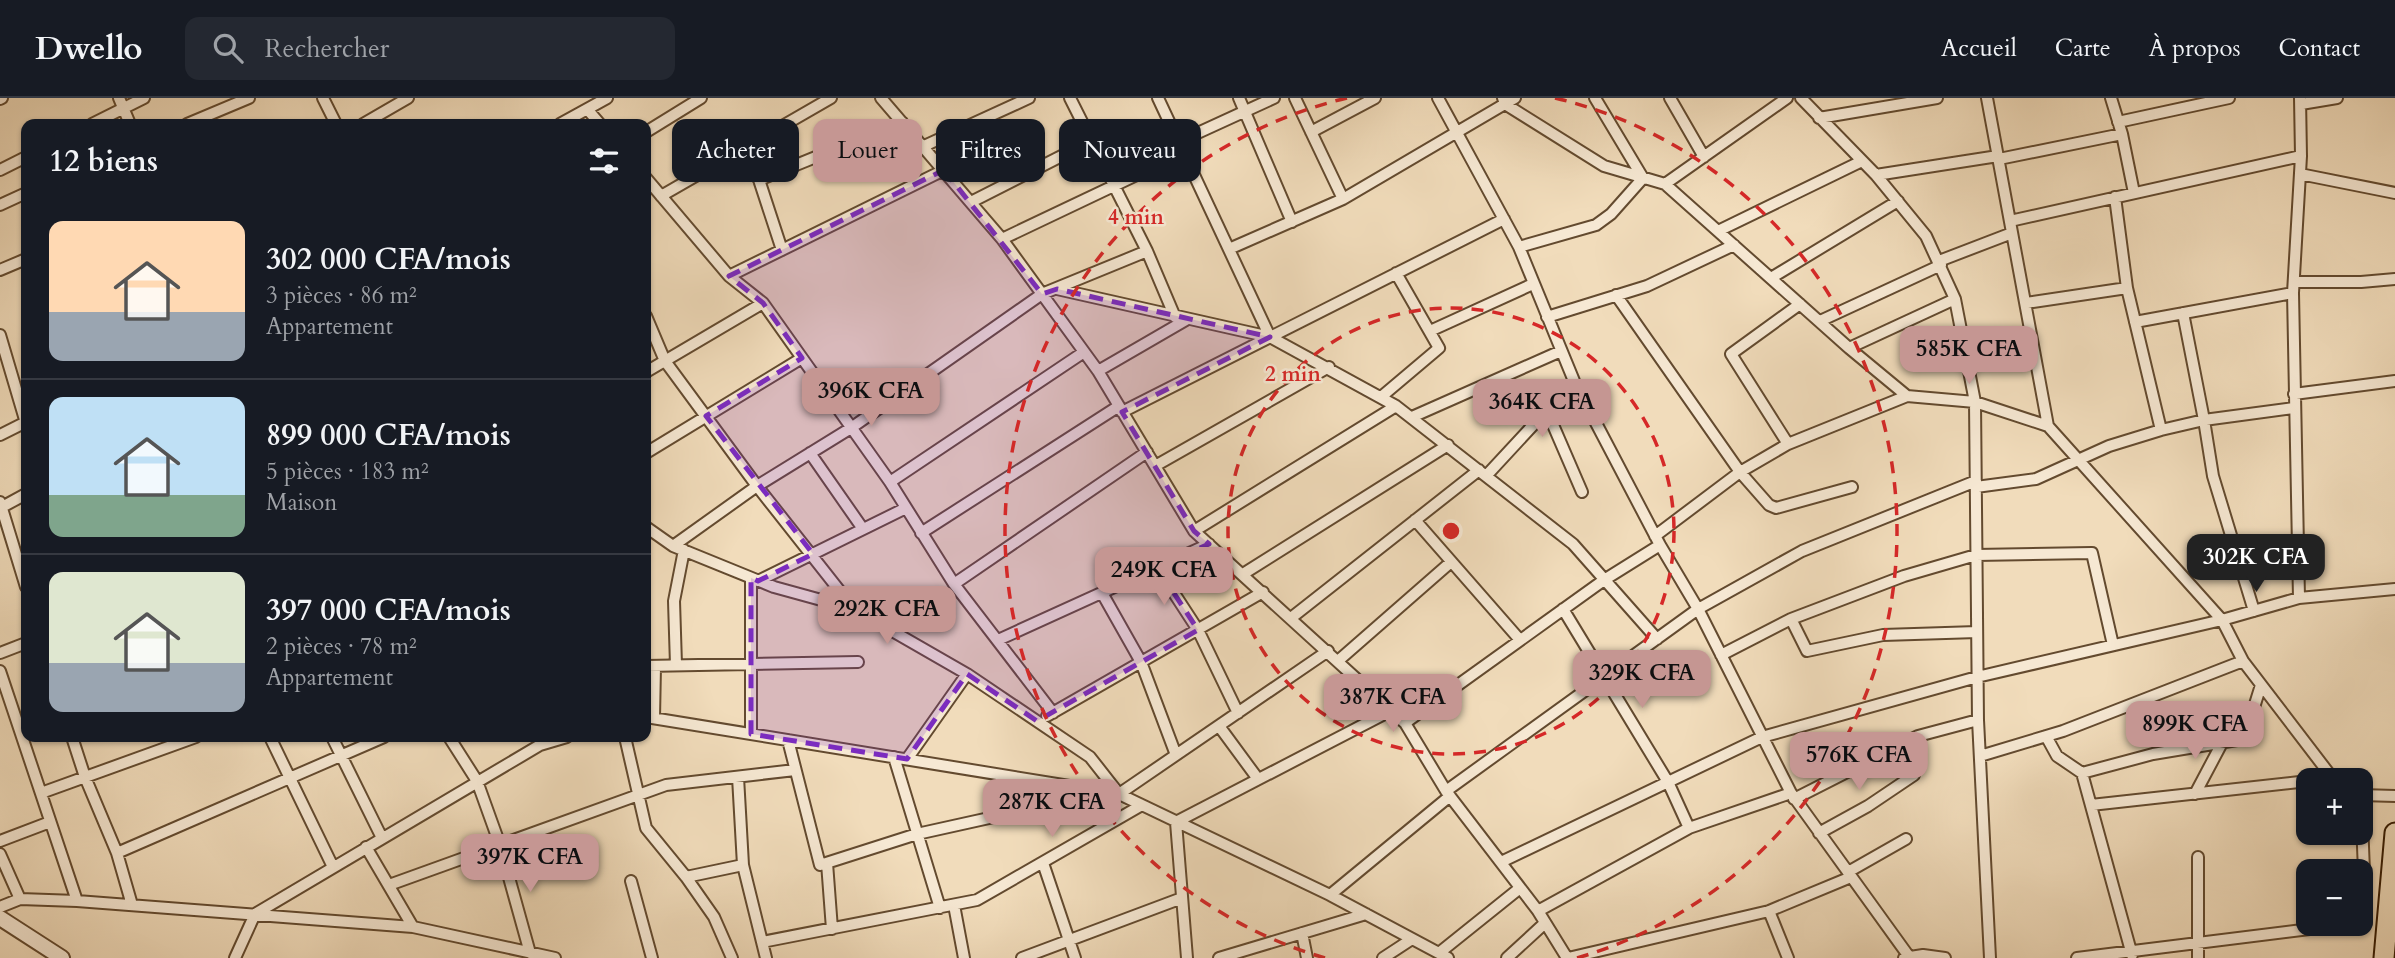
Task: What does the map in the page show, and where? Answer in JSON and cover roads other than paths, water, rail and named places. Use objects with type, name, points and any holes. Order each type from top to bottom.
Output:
[{"type":"highway","points":[[2384,958],[2395,833]]},
{"type":"street","points":[[99,119],[121,103],[144,98]]},
{"type":"street","points":[[199,119],[249,98]]},
{"type":"street","points":[[323,98],[333,119]]},
{"type":"street","points":[[372,119],[408,98]]},
{"type":"street","points":[[569,119],[607,98]]},
{"type":"street","points":[[651,129],[701,98]]},
{"type":"street","points":[[795,119],[831,98]]},
{"type":"street","points":[[936,160],[924,146],[1029,98]]},
{"type":"street","points":[[1070,98],[1080,119]]},
{"type":"street","points":[[1158,98],[1168,119]]},
{"type":"street","points":[[1239,98],[1292,222]]},
{"type":"street","points":[[1201,136],[1274,98]]},
{"type":"street","points":[[1295,98],[1343,199]]},
{"type":"street","points":[[1311,132],[1375,98]]},
{"type":"street","points":[[1438,98],[1519,247],[1574,381],[1698,610],[1793,796],[1908,957],[1923,955],[1944,958]]},
{"type":"street","points":[[1595,98],[1643,178]]},
{"type":"street","points":[[1665,184],[1787,98]]},
{"type":"street","points":[[1801,98],[1876,175],[1926,236],[1955,299],[1975,402],[1978,720],[1990,958]]},
{"type":"street","points":[[1819,118],[1937,98]]},
{"type":"street","points":[[2111,98],[2122,134],[2134,193]]},
{"type":"street","points":[[2118,122],[2229,98]]},
{"type":"street","points":[[2299,598],[2294,287],[2301,101],[2337,98]]},
{"type":"street","points":[[883,99],[900,119]]},
{"type":"street","points":[[1673,99],[1704,157]]},
{"type":"street","points":[[1991,99],[1998,158],[2048,426]]},
{"type":"street","points":[[1229,249],[1343,199],[1508,100],[1604,166],[1665,184],[1849,348],[1907,396]]},
{"type":"street","points":[[121,103],[129,119]]},
{"type":"street","points":[[587,109],[596,119]]},
{"type":"street","points":[[1876,175],[1998,158],[2122,134]]},
{"type":"street","points":[[2010,221],[2301,156]]},
{"type":"street","points":[[971,202],[1059,157]]},
{"type":"street","points":[[0,170],[21,160]]},
{"type":"street","points":[[1718,231],[1862,160]]},
{"type":"street","points":[[729,276],[936,174]]},
{"type":"street","points":[[2300,174],[2395,193]]},
{"type":"street","points":[[1519,247],[1596,225],[1611,214],[1643,178]]},
{"type":"street","points":[[661,196],[685,182]]},
{"type":"street","points":[[760,182],[782,250]]},
{"type":"street","points":[[954,182],[1002,239],[1098,371],[1194,531],[1339,660],[1405,723],[1448,794],[1538,911],[1567,958],[1769,911],[1849,875],[1906,839]]},
{"type":"street","points":[[1112,182],[1180,318]]},
{"type":"street","points":[[1002,239],[1118,182]]},
{"type":"street","points":[[1197,182],[1270,337]]},
{"type":"street","points":[[651,184],[729,276],[763,303],[890,482],[954,584],[1053,713]]},
{"type":"street","points":[[0,205],[21,195]]},
{"type":"street","points":[[2115,197],[2127,288],[2161,430]]},
{"type":"street","points":[[1771,278],[1898,201]]},
{"type":"street","points":[[921,533],[1121,409],[1504,219]]},
{"type":"street","points":[[1820,321],[1940,263],[2012,233]]},
{"type":"street","points":[[1547,317],[1647,286],[1734,245]]},
{"type":"street","points":[[673,546],[757,486],[851,428],[1042,294],[1147,251]]},
{"type":"street","points":[[0,270],[21,260]]},
{"type":"street","points":[[1381,397],[1439,348],[1396,273]]},
{"type":"street","points":[[2135,321],[2183,313],[2294,287],[2395,279]]},
{"type":"street","points":[[1430,331],[1534,284]]},
{"type":"street","points":[[2026,303],[2127,288]]},
{"type":"street","points":[[1057,289],[1270,337],[1381,397],[1412,417],[1573,544],[1657,639]]},
{"type":"street","points":[[1616,295],[1740,472],[1769,505],[1776,508],[1853,487]]},
{"type":"street","points":[[1849,348],[1955,299]]},
{"type":"street","points":[[651,369],[763,303]]},
{"type":"street","points":[[1788,444],[1731,354],[1800,304]]},
{"type":"street","points":[[2183,313],[2213,476],[2254,611]]},
{"type":"street","points":[[1098,371],[1180,318]]},
{"type":"street","points":[[651,328],[665,361],[757,486],[854,609]]},
{"type":"street","points":[[0,335],[3,357],[21,409]]},
{"type":"street","points":[[1412,417],[1561,351]]},
{"type":"street","points":[[890,482],[1084,352]]},
{"type":"street","points":[[651,450],[803,358]]},
{"type":"street","points":[[1155,466],[1329,368]]},
{"type":"street","points":[[1292,618],[1415,520],[1483,473],[1574,381]]},
{"type":"street","points":[[2294,394],[2395,381]]},
{"type":"street","points":[[1405,723],[1658,540],[1740,472],[1788,444],[1907,396],[1975,402],[2048,426],[2222,620],[2243,661],[2325,768]]},
{"type":"street","points":[[1194,531],[1396,406]]},
{"type":"street","points":[[1330,895],[1448,794],[1604,677],[1698,610],[1802,551],[1976,484],[2036,479],[2109,446],[2161,430],[2204,420],[2294,408]]},
{"type":"street","points":[[1547,411],[1582,492]]},
{"type":"street","points":[[0,435],[21,425]]},
{"type":"street","points":[[1243,574],[1448,445]]},
{"type":"street","points":[[954,584],[1147,452]]},
{"type":"street","points":[[810,453],[863,530]]},
{"type":"street","points":[[21,496],[1,504],[21,554]]},
{"type":"street","points":[[755,579],[906,508]]},
{"type":"street","points":[[1415,520],[1520,640]]},
{"type":"street","points":[[651,531],[673,546],[774,587],[854,609],[967,674],[1090,757],[1119,793]]},
{"type":"street","points":[[998,640],[1209,544]]},
{"type":"street","points":[[676,666],[674,601],[684,550]]},
{"type":"street","points":[[1721,655],[1791,619],[1904,576],[1976,555],[2092,553],[2113,645]]},
{"type":"street","points":[[1339,660],[1451,562]]},
{"type":"street","points":[[1157,567],[1198,630],[1238,713]]},
{"type":"street","points":[[751,734],[755,579]]},
{"type":"street","points":[[1501,862],[1762,737],[1977,677],[2222,620],[2299,598],[2395,589]]},
{"type":"street","points":[[1102,593],[1141,662],[1176,755]]},
{"type":"street","points":[[1037,722],[1263,593]]},
{"type":"street","points":[[1563,609],[1668,782],[1689,828]]},
{"type":"street","points":[[1791,619],[1807,651],[1882,635],[1977,632]]},
{"type":"street","points":[[0,653],[21,645]]},
{"type":"street","points":[[788,740],[820,865],[917,834],[1061,802],[1119,793],[1328,651]]},
{"type":"street","points":[[1980,756],[2046,736],[2243,661]]},
{"type":"street","points":[[651,666],[858,662]]},
{"type":"street","points":[[0,671],[21,733]]},
{"type":"street","points":[[907,759],[967,674]]},
{"type":"street","points":[[2082,774],[2153,754],[2237,740],[2246,733],[2261,685]]},
{"type":"street","points":[[1176,822],[1392,710]]},
{"type":"street","points":[[651,718],[1119,793],[1330,895],[1443,956],[1520,888]]},
{"type":"street","points":[[1538,911],[1689,828],[1793,796],[1917,736],[1978,720]]},
{"type":"street","points":[[1219,726],[1258,779]]},
{"type":"street","points":[[2046,736],[2057,756],[2082,774],[2132,954]]},
{"type":"street","points":[[24,742],[77,901]]},
{"type":"street","points":[[74,742],[85,777],[117,853],[132,905]]},
{"type":"street","points":[[41,793],[182,742]]},
{"type":"street","points":[[272,742],[333,867]]},
{"type":"street","points":[[334,742],[382,838]]},
{"type":"street","points":[[117,853],[373,742]]},
{"type":"street","points":[[452,742],[477,781],[500,845],[530,953]]},
{"type":"street","points":[[235,958],[255,914],[477,781],[540,745],[550,742]]},
{"type":"street","points":[[626,742],[646,828],[714,917],[732,958]]},
{"type":"street","points":[[2195,794],[2222,743]]},
{"type":"street","points":[[894,757],[940,908]]},
{"type":"street","points":[[388,885],[666,785],[796,770]]},
{"type":"street","points":[[1819,833],[1868,806],[1914,775]]},
{"type":"street","points":[[738,777],[743,865],[766,958]]},
{"type":"street","points":[[2091,805],[2296,782]]},
{"type":"street","points":[[2373,795],[2395,796]]},
{"type":"street","points":[[762,942],[977,900],[1142,805]]},
{"type":"street","points":[[0,841],[50,822]]},
{"type":"street","points":[[1176,822],[1187,958]]},
{"type":"street","points":[[366,847],[413,927]]},
{"type":"street","points":[[0,854],[20,899]]},
{"type":"street","points":[[2198,857],[2198,958]]},
{"type":"street","points":[[827,863],[832,929]]},
{"type":"street","points":[[1043,863],[1075,958]]},
{"type":"street","points":[[686,877],[743,865]]},
{"type":"street","points":[[631,881],[652,958]]},
{"type":"street","points":[[1022,958],[1182,898]]},
{"type":"street","points":[[0,906],[20,899],[77,901],[413,927],[555,958]]},
{"type":"street","points":[[954,905],[964,958]]},
{"type":"street","points":[[1769,911],[1788,958]]},
{"type":"street","points":[[2373,919],[2390,913]]},
{"type":"street","points":[[1219,958],[1366,914]]},
{"type":"street","points":[[0,918],[62,958]]},
{"type":"street","points":[[1507,958],[1545,923]]},
{"type":"street","points":[[2077,958],[2132,954],[2296,931]]},
{"type":"street","points":[[1302,933],[1307,958]]},
{"type":"street","points":[[1383,958],[1412,939]]},
{"type":"street","points":[[498,946],[502,958]]}]
